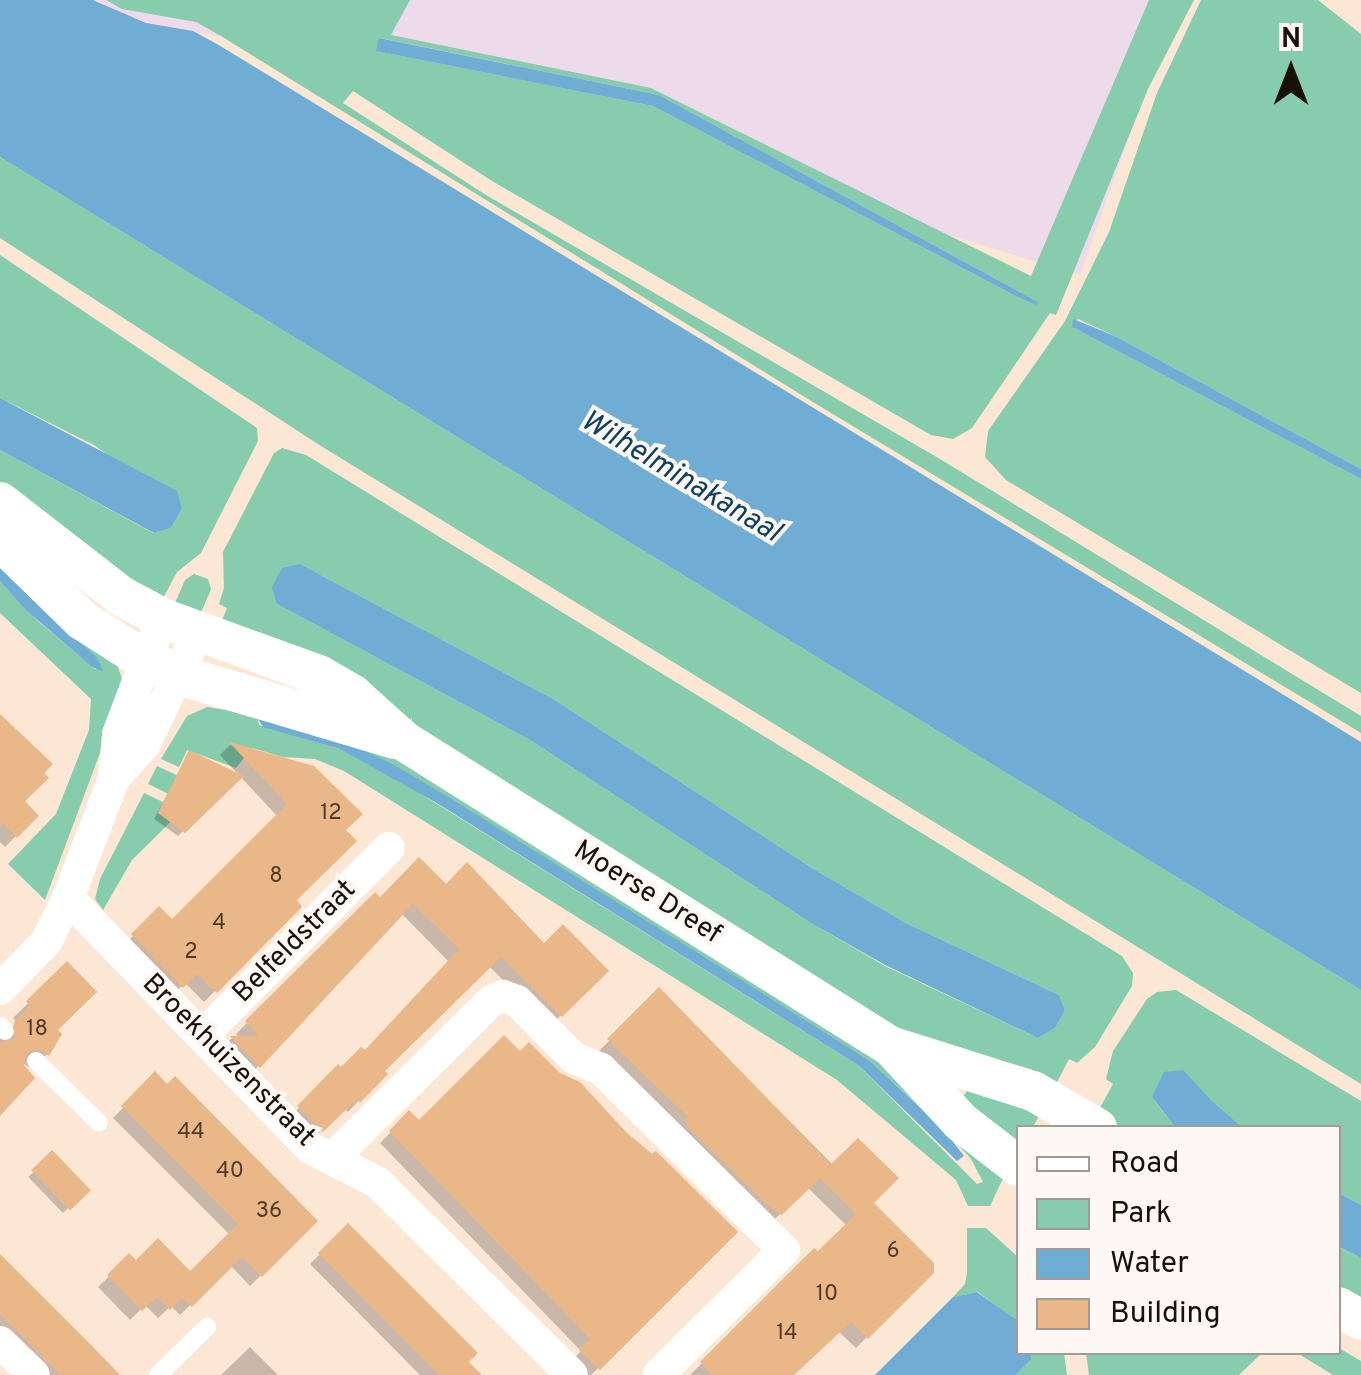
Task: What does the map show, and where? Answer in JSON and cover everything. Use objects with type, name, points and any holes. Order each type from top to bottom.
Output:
[{"type":"street","name":"Moerse Dreef","points":[[0,502],[121,596],[180,626],[319,676],[380,714],[404,741]]},
{"type":"street","name":"Moerse Dreef","points":[[0,540],[82,620],[160,666],[404,741],[890,1046],[1033,1091],[1092,1125]]},
{"type":"street","points":[[0,988],[46,942],[68,898],[114,778],[118,734],[180,626]]},
{"type":"street","name":"Belfeldstraat","points":[[202,1036],[388,848]]},
{"type":"street","name":"Broekhuizenstraat","points":[[68,898],[310,1148],[376,1182],[572,1375]]},
{"type":"street","points":[[332,1159],[491,1001],[502,996],[516,1001],[574,1058],[600,1069],[784,1250],[658,1375]]},
{"type":"street","name":"Moerse Dreef","points":[[890,1046],[961,1122],[1016,1164]]},
{"type":"street","points":[[0,1342],[34,1375]]},
{"type":"lane","points":[[36,1061],[98,1123]]},
{"type":"lane","points":[[158,1375],[207,1326]]},
{"type":"shaded area","points":[[97,0],[1178,0],[1080,275],[380,61],[141,24]]},
{"type":"green space","points":[[106,0],[410,0],[391,35],[651,88],[1031,276],[1149,0],[1194,0],[1148,89],[1056,315],[1050,313],[972,428],[953,439],[931,435],[492,181],[353,91],[343,103],[486,195],[940,459],[1361,716],[1361,733],[808,399],[221,36],[196,22],[122,9]],"holes":[[[380,38],[659,95],[1038,302],[1012,294],[653,106],[377,51]]]},
{"type":"green space","points":[[1201,0],[1318,0],[1361,34],[1361,469],[1115,336],[1078,319],[1072,327],[1361,479],[1361,693],[1006,480],[985,457],[988,431],[1065,321],[1109,232],[1157,93]]},
{"type":"green space","points":[[0,157],[1361,990],[1361,1084],[321,446],[0,238]]},
{"type":"green space","points":[[0,255],[257,428],[258,441],[201,553],[177,572],[160,604],[0,493],[0,450],[153,533],[171,528],[182,509],[94,445],[0,398]]},
{"type":"green space","points":[[282,448],[306,455],[1122,956],[1133,973],[1132,986],[1095,1047],[1077,1063],[1069,1059],[1054,1088],[928,1049],[411,726],[412,718],[407,724],[222,620],[227,608],[219,604],[224,588],[223,552],[274,453]],"holes":[[[300,564],[555,700],[812,868],[906,923],[1059,995],[1065,1010],[1055,1028],[1038,1038],[885,966],[811,923],[530,740],[277,604]]]},
{"type":"green space","points":[[0,566],[117,664],[122,679],[119,702],[45,900],[8,864],[56,814],[89,730],[91,699],[0,613],[0,581],[38,621],[96,670],[90,652]]},
{"type":"green space","points":[[194,574],[208,579],[211,589],[197,622],[172,610],[185,580]]},
{"type":"green space","points":[[237,700],[338,729],[399,758],[905,1076],[1006,1172],[990,1206],[968,1206],[956,1180],[837,1080],[344,771],[315,759],[283,757],[252,748],[236,768],[187,750],[179,767],[161,759],[187,716],[207,707],[233,711]],"holes":[[[258,719],[305,726],[389,762],[869,1060],[944,1129],[971,1159],[983,1182],[977,1184],[858,1065],[400,781],[340,749],[259,725]]]},
{"type":"green space","points":[[157,766],[202,787],[211,782],[132,860],[103,910],[95,899],[100,879],[144,793],[163,802],[158,813],[168,818],[177,798],[148,784]]},
{"type":"green space","points":[[1176,990],[1361,1101],[1361,1205],[1341,1194],[1341,1125],[1240,1125],[1210,1099],[1154,1100],[1173,1125],[1111,1125],[1096,1115],[1113,1084],[1106,1079],[1113,1051],[1147,999],[1157,992]]},
{"type":"green space","points":[[970,1087],[1040,1114],[1034,1125],[1016,1125],[1016,1150],[961,1099]]},
{"type":"green space","points":[[967,1228],[986,1228],[1016,1255],[1016,1320],[978,1292],[953,1297],[965,1284]]},
{"type":"green space","points":[[1341,1248],[1361,1258],[1361,1302],[1341,1290]]},
{"type":"green space","points":[[1341,1349],[1361,1361],[1361,1375],[1333,1375],[1300,1355],[1341,1355]]},
{"type":"green space","points":[[1031,1355],[1064,1355],[1067,1375],[1016,1375],[1032,1359]]},
{"type":"green space","points":[[1086,1355],[1260,1355],[1239,1375],[1089,1375]]},
{"type":"water","name":"Wilhelminakanaal","points":[[0,0],[93,0],[146,23],[193,31],[217,44],[1361,742],[1361,990],[0,157]]},
{"type":"water","points":[[379,38],[659,95],[1038,302],[1036,305],[1012,294],[653,106],[376,51]]},
{"type":"water","points":[[1073,319],[1115,336],[1361,469],[1361,479],[1072,327]]},
{"type":"water","points":[[0,398],[177,491],[182,509],[171,528],[154,533],[0,450]]},
{"type":"water","points":[[300,564],[555,700],[812,868],[906,923],[1059,995],[1065,1010],[1055,1028],[1038,1038],[885,965],[811,923],[530,740],[277,604],[272,587],[282,568]]},
{"type":"water","points":[[0,566],[97,658],[103,671],[92,667],[26,610],[0,581]]},
{"type":"water","points":[[258,719],[333,736],[389,762],[450,798],[869,1060],[943,1129],[964,1156],[957,1161],[858,1065],[435,802],[340,749],[263,727]]},
{"type":"water","points":[[1183,1070],[1240,1125],[1173,1125],[1152,1097],[1164,1072]]},
{"type":"water","points":[[1341,1194],[1361,1205],[1361,1258],[1341,1248]]},
{"type":"water","points":[[977,1292],[1016,1320],[1016,1355],[1031,1355],[1032,1359],[1016,1375],[875,1375],[953,1297]]},
{"type":"building","points":[[0,714],[53,764],[44,773],[49,778],[25,801],[39,816],[17,838],[3,823],[0,825]]},
{"type":"building","points":[[229,742],[314,766],[363,814],[346,830],[357,841],[297,900],[302,907],[217,993],[197,974],[183,988],[131,934],[159,906],[172,919],[287,804]]},
{"type":"building","points":[[189,750],[244,776],[185,833],[158,813]]},
{"type":"building","points":[[419,857],[446,884],[467,862],[544,943],[563,924],[609,971],[562,1017],[501,957],[385,1071],[388,1074],[360,1103],[357,1099],[323,1132],[297,1106],[338,1064],[341,1067],[361,1047],[365,1050],[459,949],[413,904],[260,1068],[230,1036],[259,1036],[245,1021],[375,892],[380,897]]},
{"type":"building","points":[[67,961],[97,992],[58,1030],[62,1034],[49,1056],[38,1049],[26,1053],[24,1065],[35,1078],[0,1116],[0,1042],[14,1039],[14,1022],[30,1006],[26,1001]]},
{"type":"building","points":[[659,987],[831,1164],[858,1138],[899,1178],[874,1203],[934,1263],[934,1273],[868,1339],[851,1322],[794,1375],[712,1375],[700,1362],[814,1248],[818,1251],[856,1214],[820,1178],[782,1215],[766,1204],[684,1123],[688,1117],[607,1039]]},
{"type":"building","points":[[504,1035],[520,1051],[529,1042],[560,1073],[580,1082],[626,1132],[652,1154],[656,1151],[738,1232],[600,1370],[579,1350],[590,1339],[389,1131],[409,1110],[419,1120]]},
{"type":"building","points":[[155,1071],[167,1084],[175,1076],[318,1221],[262,1277],[242,1257],[192,1307],[182,1298],[170,1310],[157,1297],[142,1311],[107,1275],[129,1253],[136,1260],[158,1238],[190,1271],[238,1224],[121,1106]]},
{"type":"building","points":[[52,1150],[91,1190],[70,1210],[31,1170]]},
{"type":"building","points":[[348,1223],[478,1353],[469,1362],[482,1375],[439,1375],[318,1253]]},
{"type":"building","points":[[0,1254],[120,1375],[60,1375],[0,1314]]}]
